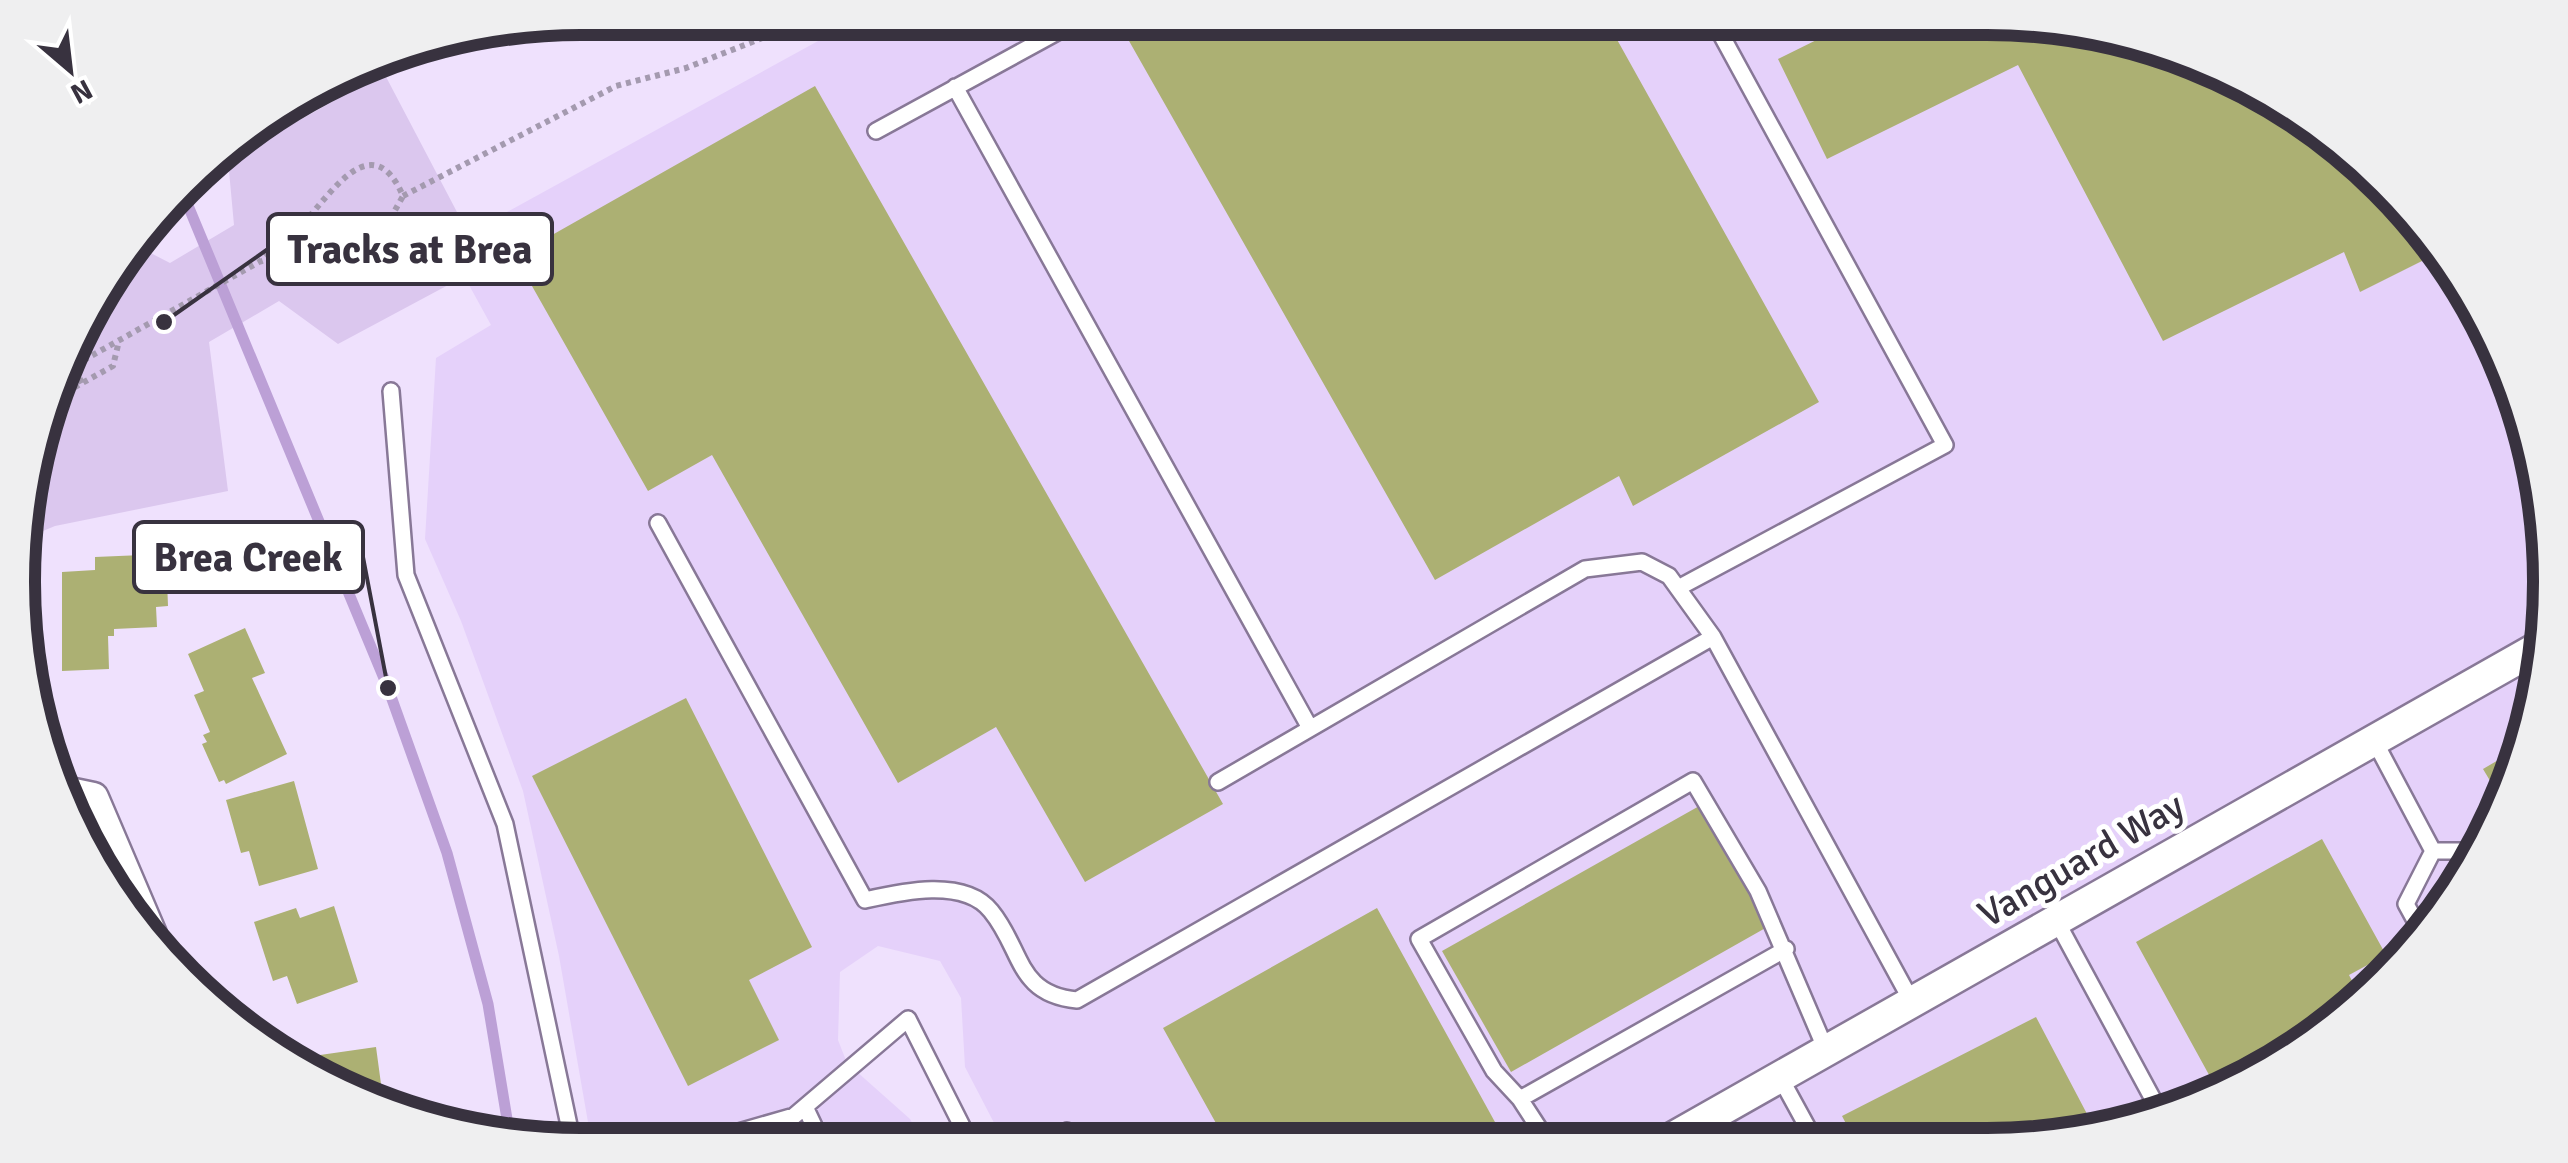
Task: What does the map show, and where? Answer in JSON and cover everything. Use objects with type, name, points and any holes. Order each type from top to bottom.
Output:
[{"type":"street","name":"Vanguard Way","points":[[1690,1128],[2528,653]]},
{"type":"street","points":[[81,795],[124,880]]},
{"type":"lane","points":[[876,131],[1051,35]]},
{"type":"lane","points":[[1678,588],[1945,445],[1721,35]]},
{"type":"lane","points":[[955,87],[1310,728]]},
{"type":"lane","points":[[391,391],[406,575],[505,824],[570,1128]]},
{"type":"lane","points":[[658,523],[865,900],[908,891],[946,891],[972,899],[990,909],[1034,985],[1054,998],[1077,1000],[1712,637]]},
{"type":"lane","points":[[1218,782],[1585,569],[1642,562],[1669,576],[1712,637],[1912,1002]]},
{"type":"lane","points":[[2374,740],[2433,851]]},
{"type":"lane","points":[[1539,1128],[1520,1098],[1494,1072],[1419,939],[1693,780],[1786,949],[1826,1050]]},
{"type":"lane","points":[[2433,851],[2462,851]]},
{"type":"lane","points":[[2415,920],[2406,904],[2433,851]]},
{"type":"lane","points":[[2056,920],[2154,1101]]},
{"type":"lane","points":[[1520,1098],[1786,949]]},
{"type":"lane","points":[[746,1128],[806,1109],[908,1019],[963,1128]]},
{"type":"lane","points":[[1780,1077],[1807,1128]]},
{"type":"lane","points":[[806,1109],[815,1128]]},
{"type":"path","points":[[259,262],[389,222],[402,196],[616,86],[704,62],[771,35]]},
{"type":"path","points":[[82,360],[259,262],[305,222],[344,174],[385,169],[402,196]]},
{"type":"path","points":[[70,389],[113,366],[119,341]]},
{"type":"path","points":[[76,375],[82,383]]},
{"type":"shaded area","points":[[829,35],[1986,35],[2093,46],[2196,77],[2290,127],[2373,195],[2441,278],[2491,372],[2522,475],[2533,582],[2522,688],[2504,757],[2460,855],[2420,914],[2373,968],[2319,1015],[2260,1055],[2162,1099],[2093,1117],[1986,1128],[997,1128],[965,1067],[961,998],[940,961],[878,946],[840,972],[838,1040],[847,1063],[910,1119],[915,1128],[589,1128],[559,956],[523,791],[461,621],[425,539],[436,358],[491,325],[447,245]]},
{"type":"shaded area","points":[[395,68],[371,83],[368,79]]},
{"type":"shaded area","points":[[384,73],[468,233],[448,245],[465,276],[338,344],[279,301],[209,342],[228,491],[55,526],[37,533],[46,475],[64,406],[108,308],[147,251],[170,263],[234,225],[228,165],[248,149]]},
{"type":"building","points":[[1126,35],[1614,35],[1819,402],[1633,506],[1619,476],[1435,580]]},
{"type":"building","points":[[1827,35],[1986,35],[2058,40],[2162,64],[2260,108],[2319,148],[2373,195],[2427,259],[2360,292],[2344,252],[2163,341],[2018,65],[1827,159],[1778,59]]},
{"type":"building","points":[[815,86],[1223,804],[1085,882],[996,727],[898,783],[712,455],[648,491],[515,256]]},
{"type":"building","points":[[166,554],[168,606],[156,607],[157,627],[114,629],[114,636],[108,636],[109,669],[62,671],[62,572],[95,570],[95,557]]},
{"type":"building","points":[[245,628],[265,673],[252,678],[287,754],[226,784],[224,780],[219,782],[202,744],[207,742],[203,735],[210,732],[194,695],[204,691],[188,654]]},
{"type":"building","points":[[38,637],[42,637],[48,670],[43,671]]},
{"type":"building","points":[[686,698],[812,947],[749,980],[779,1040],[688,1086],[532,776]]},
{"type":"building","points":[[2504,757],[2493,786],[2483,769]]},
{"type":"building","points":[[294,781],[318,869],[259,886],[249,851],[241,853],[226,800]]},
{"type":"building","points":[[1701,805],[1769,926],[1511,1072],[1442,951]]},
{"type":"building","points":[[2322,839],[2386,954],[2349,975],[2354,985],[2290,1036],[2211,1079],[2136,942]]},
{"type":"building","points":[[334,906],[358,982],[297,1004],[287,976],[273,981],[254,922],[296,908],[300,918]]},
{"type":"building","points":[[1377,908],[1498,1128],[1219,1128],[1163,1028]]},
{"type":"building","points":[[2036,1017],[2089,1118],[2022,1127],[1848,1128],[1842,1116]]},
{"type":"building","points":[[376,1047],[382,1090],[340,1072],[313,1056]]},
{"type":"waterway","points":[[187,203],[388,688],[447,853],[488,1004],[508,1123]]},
{"type":"place","name":"Tracks at Brea","points":[[164,322]]},
{"type":"place","name":"Brea Creek","points":[[388,688]]}]
